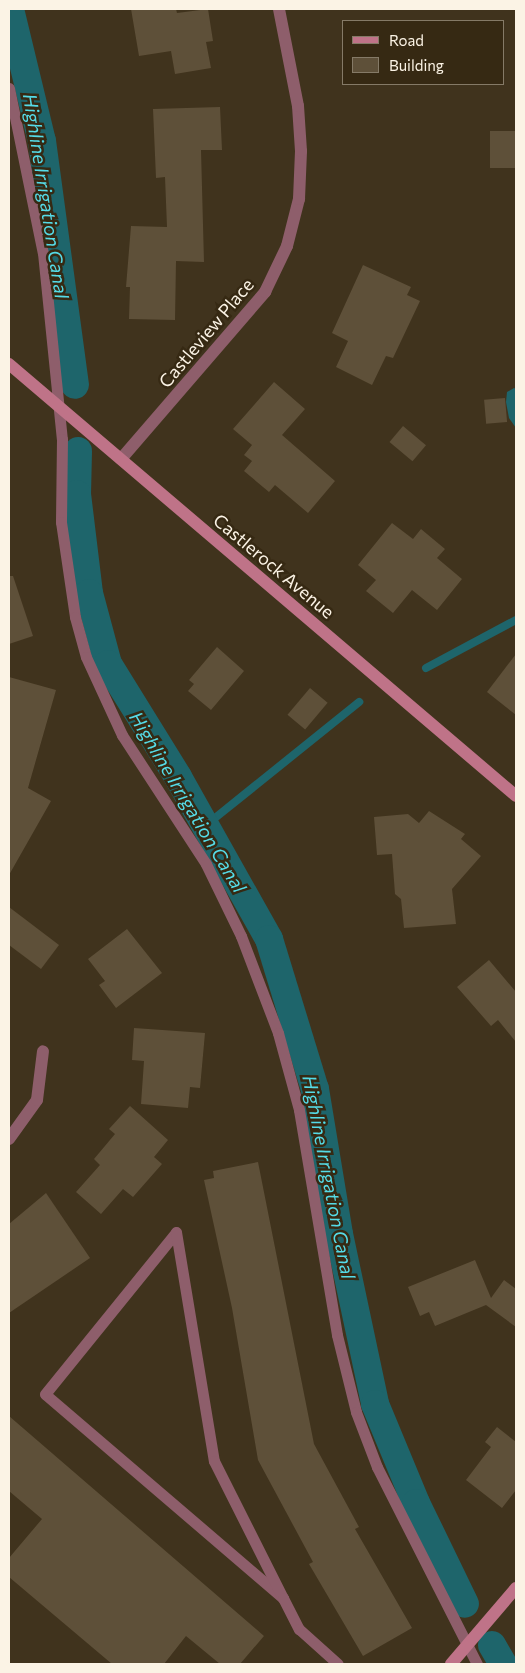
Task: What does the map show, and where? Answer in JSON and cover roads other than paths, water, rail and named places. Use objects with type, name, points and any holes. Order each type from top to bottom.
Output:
[{"type":"street","name":"Castleview Place","points":[[121,459],[265,292],[287,246],[299,198],[300,151],[298,106],[279,9]]},
{"type":"street","name":"Castlerock Avenue","points":[[9,364],[516,796]]},
{"type":"street","points":[[9,1139],[37,1100],[43,1051]]},
{"type":"street","points":[[451,1664],[516,1588]]},
{"type":"lane","points":[[9,88],[43,252],[57,405],[62,439],[61,522],[74,617],[86,657],[122,735],[206,864],[241,936],[278,1033],[299,1110],[342,1360],[356,1412],[377,1467],[477,1664]]},
{"type":"lane","points":[[284,1598],[45,1394],[176,1232],[214,1461],[284,1598],[299,1629],[338,1664]]},
{"type":"water","points":[[514,388],[516,389],[516,428],[509,418],[506,402],[507,392]]},
{"type":"waterway","name":"Highline Irrigation Canal","points":[[10,9],[42,141],[75,385]]},
{"type":"waterway","name":"Highline Irrigation Canal","points":[[78,451],[77,494],[89,593],[108,664],[178,777],[269,939],[315,1089],[339,1234],[375,1404],[416,1503],[465,1604]]},
{"type":"waterway","points":[[426,668],[516,620]]},
{"type":"waterway","points":[[205,826],[359,702]]},
{"type":"waterway","name":"Highline Irrigation Canal","points":[[492,1645],[503,1664]]}]
